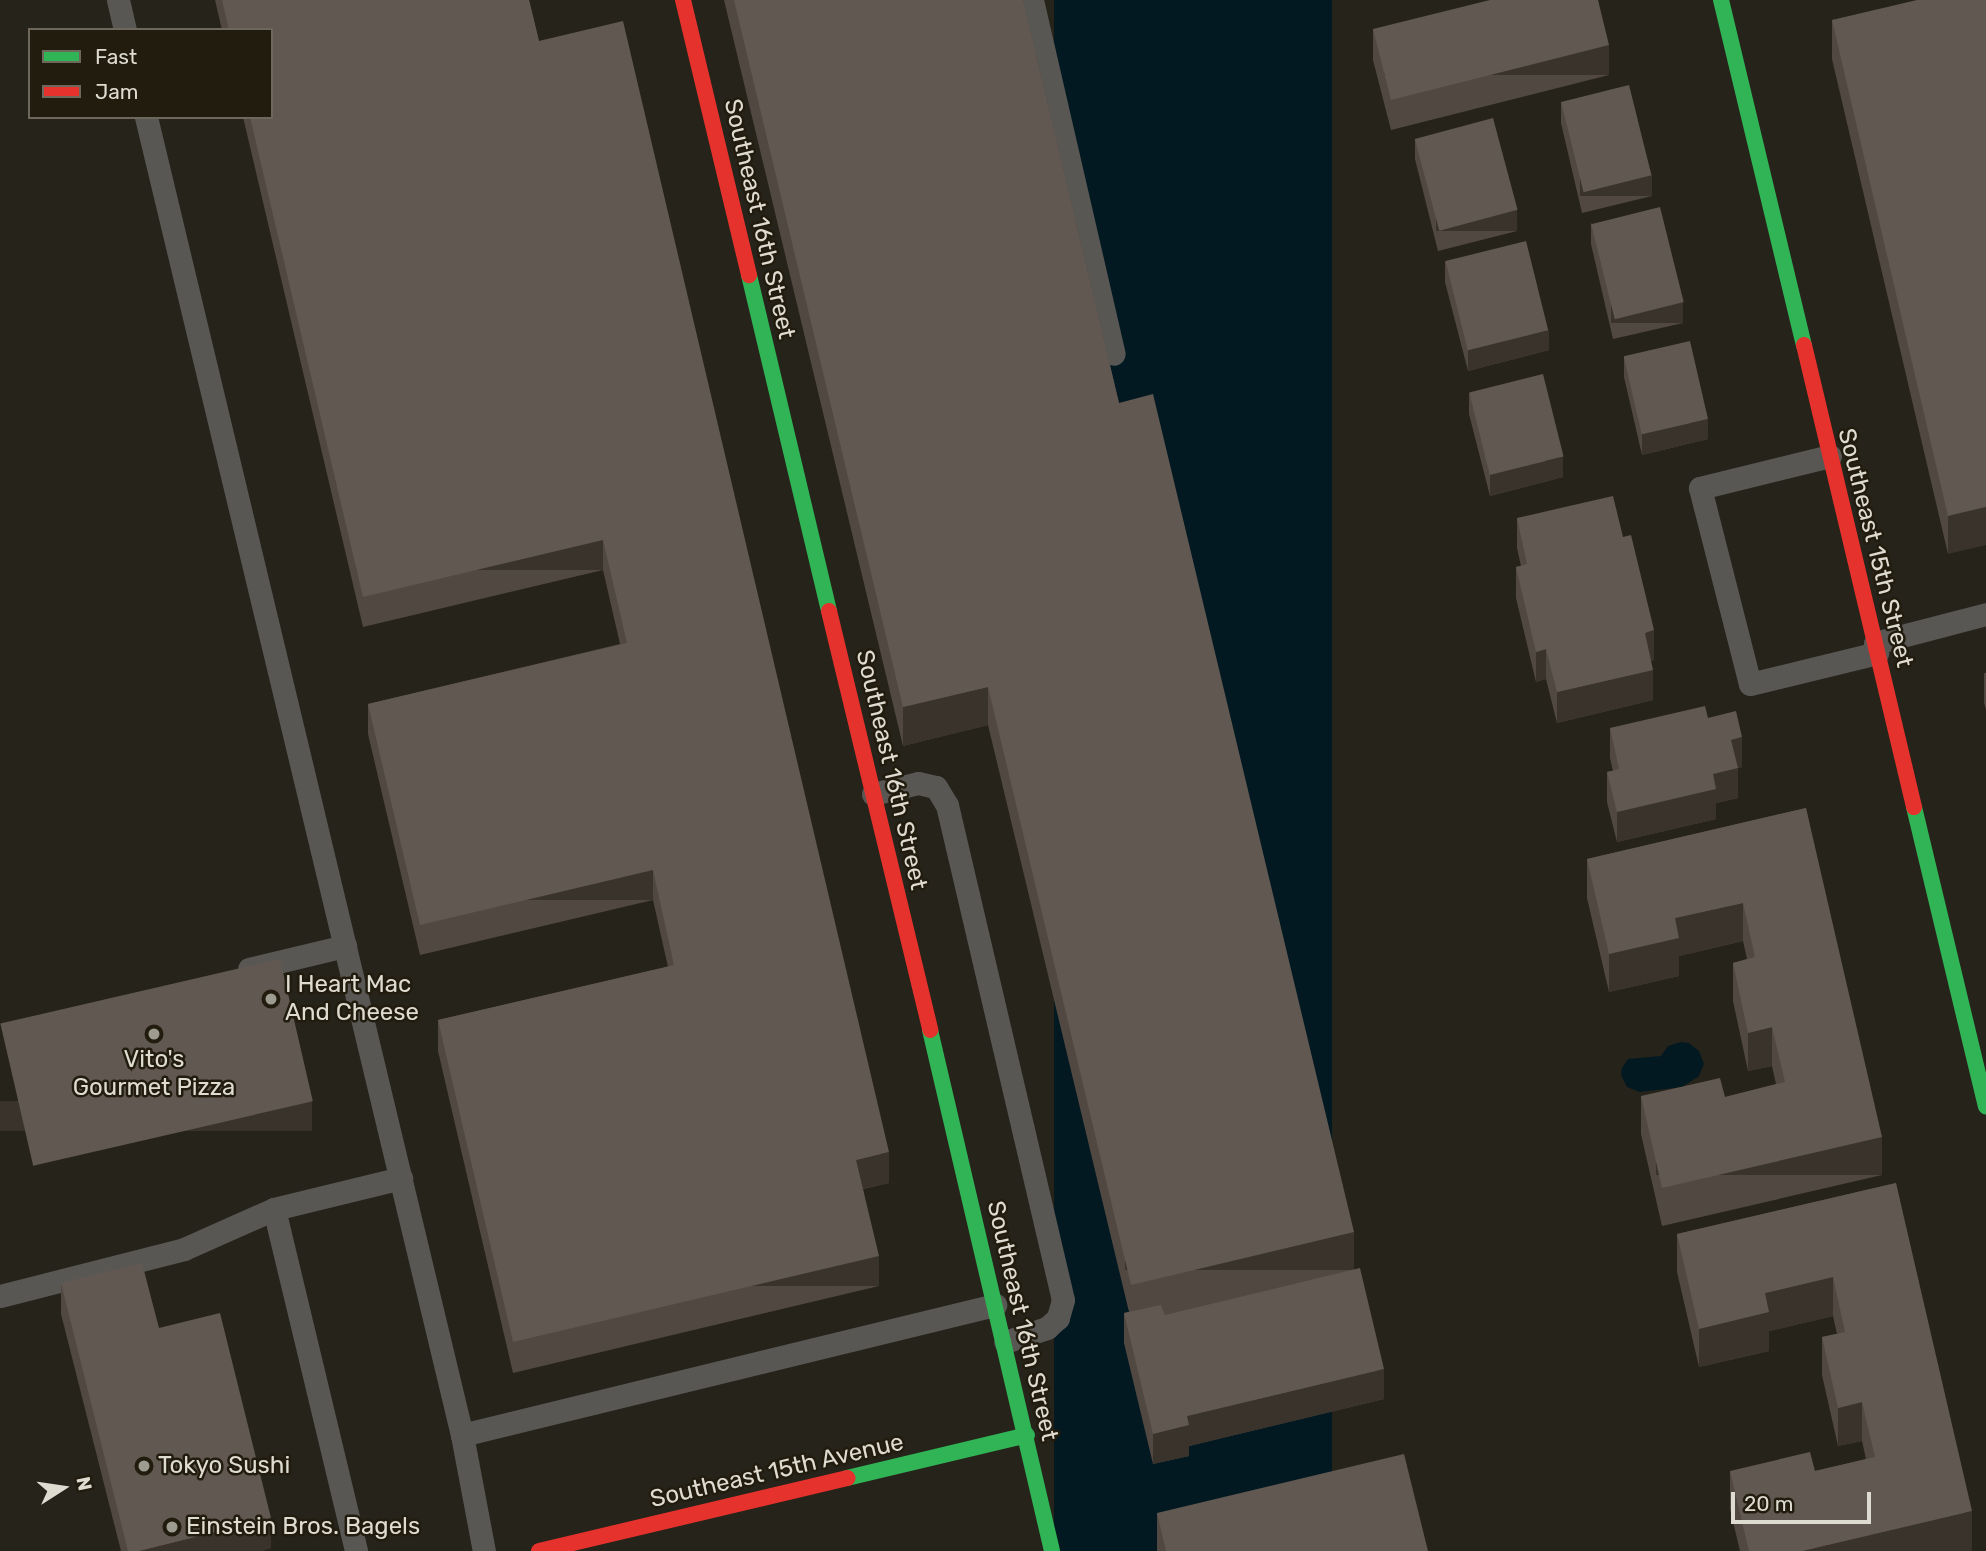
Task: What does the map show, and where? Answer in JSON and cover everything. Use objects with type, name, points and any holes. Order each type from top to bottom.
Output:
[{"type":"street","name":"Southeast 16th Street","points":[[683,0],[1027,1435],[1052,1551]]},
{"type":"street","name":"Southeast 15th Street","points":[[1721,0],[1986,1106]]},
{"type":"street","name":"Southeast 15th Avenue","points":[[538,1551],[1027,1435]]},
{"type":"lane","points":[[118,0],[125,28]]},
{"type":"lane","points":[[1032,0],[1114,354]]},
{"type":"lane","points":[[146,119],[462,1435],[484,1551]]},
{"type":"lane","points":[[1830,456],[1700,488],[1750,684],[1986,614]]},
{"type":"lane","points":[[873,794],[918,783],[936,787],[947,805],[1063,1300],[1058,1318],[1047,1328],[1004,1342]]},
{"type":"lane","points":[[225,974],[345,946]]},
{"type":"lane","points":[[0,1296],[184,1249],[274,1209],[401,1178]]},
{"type":"lane","points":[[274,1209],[356,1551]]},
{"type":"lane","points":[[462,1435],[995,1305]]},
{"type":"water","points":[[1054,0],[1332,0],[1332,1551],[1054,1551]]},
{"type":"water","points":[[1681,1042],[1689,1043],[1699,1051],[1704,1064],[1699,1076],[1682,1087],[1640,1092],[1627,1087],[1621,1075],[1628,1059],[1661,1056],[1668,1046]]},
{"type":"building","points":[[222,0],[529,0],[539,41],[623,21],[889,1152],[856,1160],[879,1256],[513,1342],[438,1020],[674,965],[653,870],[420,925],[368,704],[627,643],[603,540],[363,597],[250,119],[273,119],[273,28],[229,28]]},
{"type":"building","points":[[734,0],[1023,0],[1119,403],[1153,394],[1354,1232],[1131,1285],[988,687],[903,707]]},
{"type":"building","points":[[1490,0],[1598,0],[1609,45],[1391,100],[1373,29]]},
{"type":"building","points":[[1917,0],[1986,0],[1986,507],[1948,516],[1832,20]]},
{"type":"building","points":[[1629,85],[1651,175],[1584,192],[1561,102]]},
{"type":"building","points":[[1493,118],[1518,210],[1439,231],[1415,139]]},
{"type":"building","points":[[1660,207],[1684,302],[1615,319],[1591,224]]},
{"type":"building","points":[[1526,241],[1548,330],[1468,350],[1445,261]]},
{"type":"building","points":[[1690,341],[1708,419],[1642,434],[1624,356]]},
{"type":"building","points":[[1543,374],[1564,456],[1490,475],[1469,392]]},
{"type":"building","points":[[1613,496],[1623,537],[1631,535],[1654,630],[1645,633],[1653,670],[1557,692],[1546,649],[1536,652],[1516,567],[1527,564],[1517,518]]},
{"type":"building","points":[[1705,706],[1708,718],[1736,711],[1742,737],[1731,740],[1738,768],[1713,774],[1716,789],[1617,812],[1607,772],[1619,769],[1610,728]]},
{"type":"building","points":[[1806,808],[1882,1137],[1662,1188],[1641,1096],[1720,1078],[1725,1097],[1785,1082],[1772,1027],[1748,1033],[1733,963],[1755,957],[1743,903],[1675,918],[1679,938],[1609,954],[1587,859]]},
{"type":"building","points":[[280,959],[313,1101],[33,1166],[0,1024]]},
{"type":"building","points":[[1896,1183],[1972,1511],[1802,1551],[1749,1551],[1730,1471],[1810,1452],[1815,1471],[1875,1457],[1862,1402],[1838,1408],[1822,1337],[1845,1332],[1833,1277],[1765,1293],[1769,1312],[1699,1329],[1677,1234]]},
{"type":"building","points":[[142,1263],[159,1328],[220,1313],[271,1518],[139,1551],[128,1551],[61,1283]]},
{"type":"building","points":[[1360,1268],[1384,1369],[1187,1416],[1189,1425],[1153,1434],[1124,1313],[1161,1305],[1165,1315]]},
{"type":"building","points":[[1404,1454],[1428,1551],[1166,1551],[1157,1513]]},
{"type":"traffic: fast","points":[[1721,0],[1804,345]]},
{"type":"traffic: fast","points":[[749,275],[829,611]]},
{"type":"traffic: fast","points":[[1914,807],[1986,1106]]},
{"type":"traffic: fast","points":[[930,1030],[1052,1551]]},
{"type":"traffic: fast","points":[[847,1478],[1027,1435]]},
{"type":"traffic: jam","points":[[683,0],[749,275]]},
{"type":"traffic: jam","points":[[1804,345],[1914,807]]},
{"type":"traffic: jam","points":[[829,611],[930,1030]]},
{"type":"traffic: jam","points":[[539,1551],[847,1478]]},
{"type":"place","name":"I Heart Mac And Cheese","points":[[271,999]]},
{"type":"place","name":"Vito's Gourmet Pizza","points":[[154,1034]]},
{"type":"place","name":"Tokyo Sushi","points":[[144,1466]]},
{"type":"place","name":"Einstein Bros. Bagels","points":[[172,1527]]}]
